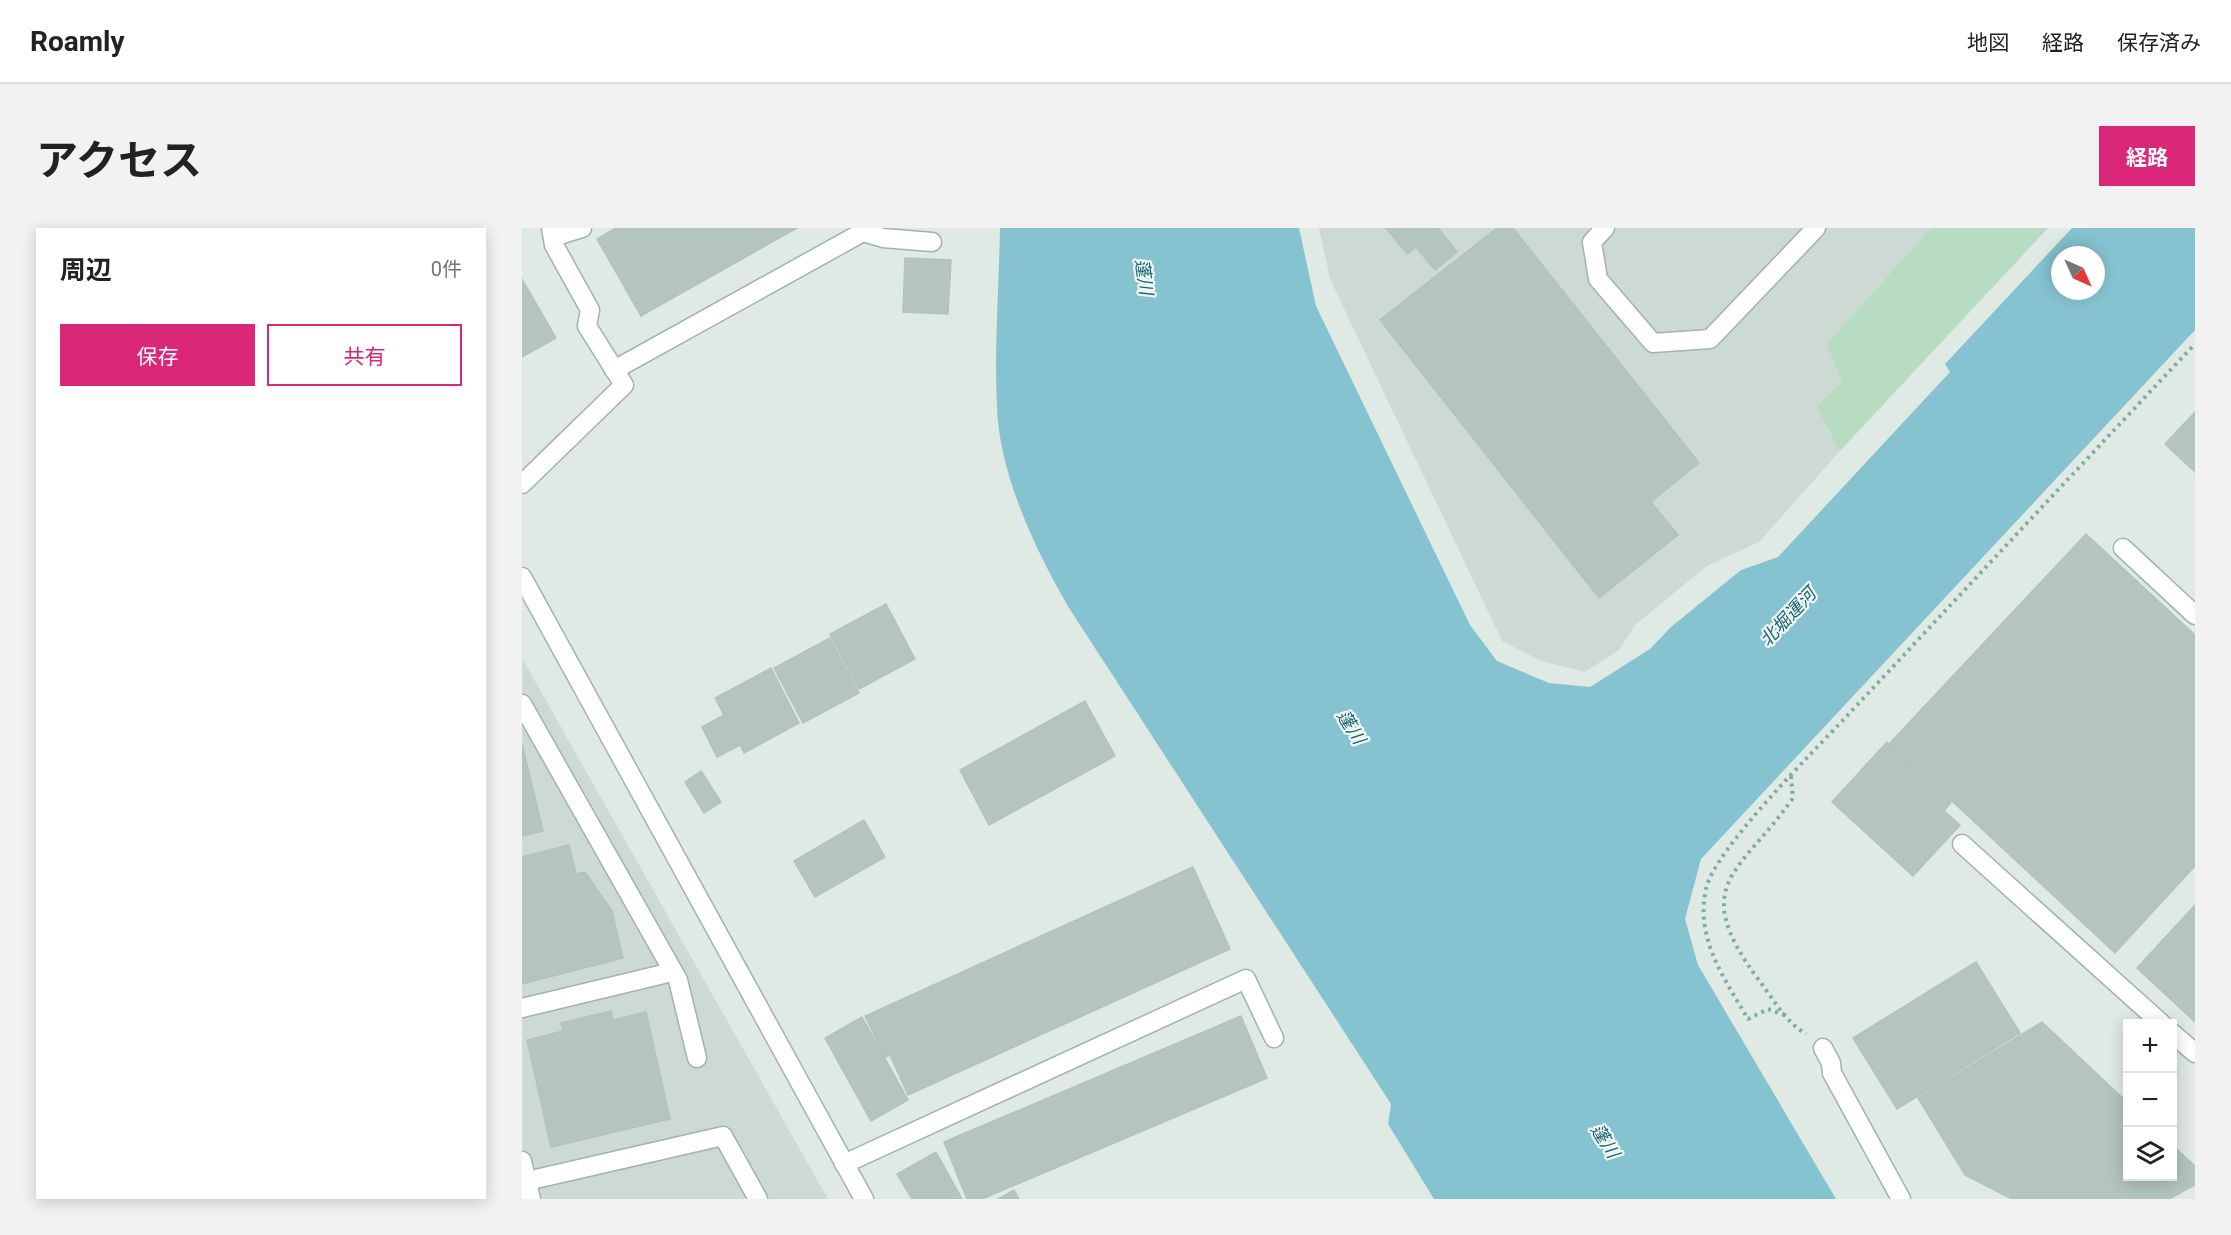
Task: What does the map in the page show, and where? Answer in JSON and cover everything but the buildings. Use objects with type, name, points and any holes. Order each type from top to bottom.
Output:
[{"type":"street","points":[[522,484],[624,385],[587,326],[590,310],[554,245],[552,233],[582,228]]},
{"type":"street","points":[[1605,228],[1592,242],[1598,279],[1653,343],[1710,339],[1816,228]]},
{"type":"street","points":[[614,370],[862,230],[883,238],[932,242]]},
{"type":"street","points":[[2123,548],[2195,615]]},
{"type":"street","points":[[523,582],[864,1199]]},
{"type":"street","points":[[522,704],[678,980],[697,1058]]},
{"type":"street","points":[[1962,844],[2158,1019]]},
{"type":"street","points":[[522,1008],[672,972]]},
{"type":"street","points":[[844,1164],[1246,979],[1274,1038]]},
{"type":"street","points":[[2177,1037],[2195,1053]]},
{"type":"street","points":[[1823,1048],[1831,1063],[1832,1073],[1901,1199]]},
{"type":"street","points":[[522,1161],[527,1192],[723,1136],[758,1199]]},
{"type":"path","points":[[1785,1015],[1768,1009],[1748,1019],[1712,954],[1703,915],[1706,887],[1719,860],[1791,776],[2195,344]]},
{"type":"path","points":[[1791,776],[1793,798],[1744,855],[1729,877],[1723,898],[1726,920],[1737,950],[1796,1028],[1823,1048]]},
{"type":"shaded area","points":[[1319,228],[1931,228],[1826,344],[1842,382],[1816,407],[1840,451],[1759,542],[1707,566],[1635,625],[1619,650],[1585,672],[1541,661],[1502,641],[1330,279]]},
{"type":"shaded area","points":[[522,658],[828,1199],[522,1199]]},
{"type":"green space","points":[[1931,228],[2048,228],[1840,451],[1816,407],[1842,382],[1826,344]]},
{"type":"water","points":[[1000,228],[1299,228],[1316,306],[1470,625],[1497,661],[1549,683],[1590,687],[1650,649],[1671,627],[1741,570],[1778,557],[1950,372],[1945,364],[2051,250],[2051,300],[2105,300],[2105,246],[2055,246],[2072,228],[2195,228],[2195,330],[1701,859],[1685,919],[1698,965],[1836,1199],[1434,1199],[1388,1124],[1391,1104],[1069,608],[1044,562],[1021,511],[1004,459],[999,433],[996,362]]},
{"type":"water label","name":"蓬川","points":[[1144,277]]},
{"type":"water label","name":"北堀運河","points":[[1788,617]]},
{"type":"water label","name":"蓬川","points":[[1351,727]]},
{"type":"water label","name":"蓬川","points":[[1605,1141]]}]
